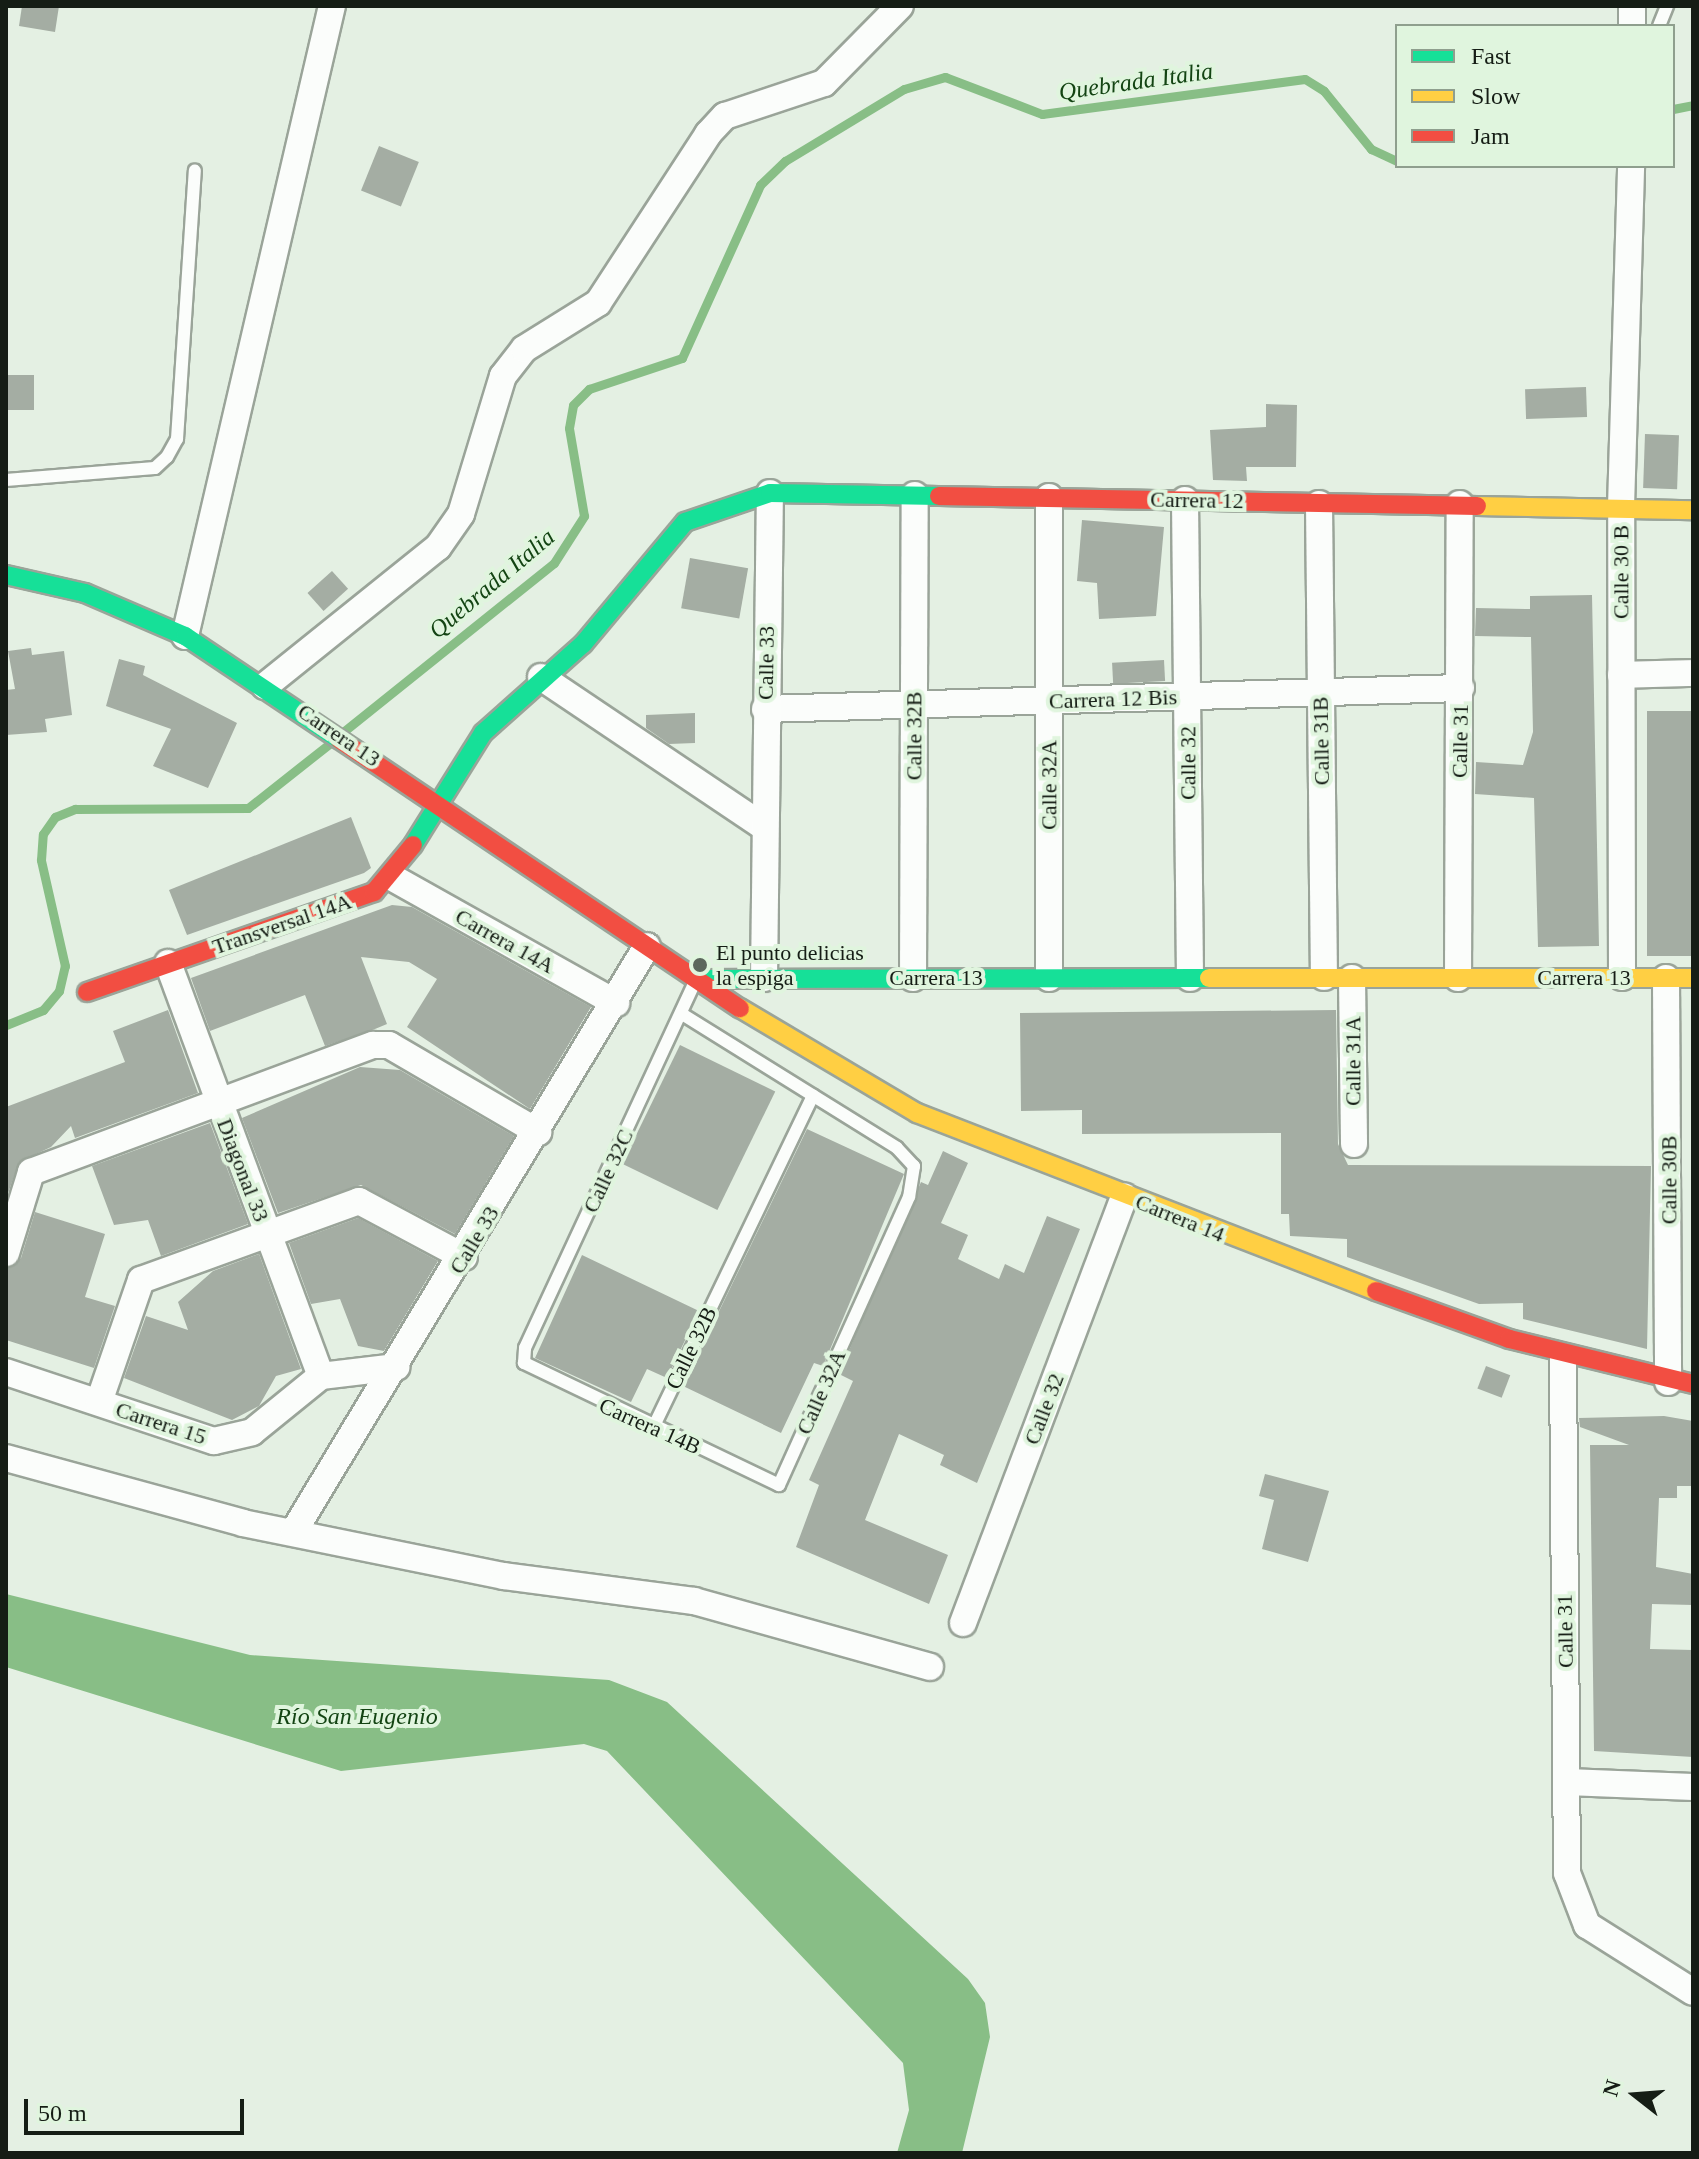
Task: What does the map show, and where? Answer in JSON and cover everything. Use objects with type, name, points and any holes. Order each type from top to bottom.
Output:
[{"type":"street","points":[[185,636],[332,6]]},
{"type":"street","points":[[265,686],[438,547],[461,514],[503,376],[524,349],[576,320],[613,285],[717,125],[747,107],[824,83],[900,6]]},
{"type":"street","name":"Calle 30 B","points":[[1622,977],[1621,507],[1631,168]]},
{"type":"street","name":"Carrera 12","points":[[541,677],[583,644],[685,522],[704,511],[770,493],[1693,510]]},
{"type":"street","name":"Calle 33","points":[[764,978],[763,826],[770,493]]},
{"type":"street","name":"Calle 32B","points":[[913,978],[915,495]]},
{"type":"street","name":"Calle 32A","points":[[1049,497],[1049,978]]},
{"type":"street","name":"Calle 32","points":[[1185,500],[1190,978]]},
{"type":"street","name":"Calle 31B","points":[[1319,504],[1324,977]]},
{"type":"street","name":"Calle 31","points":[[1458,978],[1460,504]]},
{"type":"street","name":"Carrera 13","points":[[6,575],[85,593],[185,636],[313,717],[697,979],[1693,978]]},
{"type":"street","points":[[1621,675],[1693,673]]},
{"type":"street","points":[[393,878],[483,733],[541,677],[763,826]]},
{"type":"street","name":"Carrera 12 Bis","points":[[765,709],[1461,688]]},
{"type":"street","name":"Transversal 14A","points":[[87,992],[374,892],[393,878]]},
{"type":"street","name":"Carrera 14A","points":[[393,878],[616,1003]]},
{"type":"street","name":"Calle 33","points":[[294,1531],[464,1257],[647,946]]},
{"type":"street","name":"Diagonal 33","points":[[168,963],[216,1101],[321,1376]]},
{"type":"street","name":"Calle 31A","points":[[1352,978],[1354,1144]]},
{"type":"street","name":"Calle 30B","points":[[1666,978],[1680,1383]]},
{"type":"street","name":"Carrera 14","points":[[697,979],[850,1080],[1124,1196],[1563,1357],[1680,1383]]},
{"type":"street","points":[[6,1253],[31,1172],[216,1101],[389,1045],[538,1132]]},
{"type":"street","name":"Calle 32","points":[[963,1623],[1124,1196]]},
{"type":"street","points":[[99,1402],[141,1280],[359,1201],[464,1257]]},
{"type":"street","name":"Calle 31","points":[[1563,1357],[1567,1873],[1574,1903],[1603,1940],[1693,1992]]},
{"type":"street","points":[[321,1376],[396,1367]]},
{"type":"street","name":"Carrera 15","points":[[6,1372],[214,1441],[252,1432],[321,1376]]},
{"type":"street","points":[[6,1458],[139,1498],[504,1576],[694,1601],[930,1667]]},
{"type":"street","points":[[1567,1782],[1693,1787]]},
{"type":"lane","points":[[6,480],[155,468],[167,457],[177,439],[195,171]]},
{"type":"lane","name":"Calle 32C","points":[[524,1363],[525,1348],[697,979]]},
{"type":"lane","points":[[682,1014],[813,1095]]},
{"type":"lane","name":"Calle 32A","points":[[779,1485],[909,1197],[914,1166],[813,1095]]},
{"type":"lane","name":"Calle 32B","points":[[653,1428],[813,1095]]},
{"type":"lane","name":"Carrera 14B","points":[[524,1363],[653,1428],[779,1485]]},
{"type":"water","name":"Río San Eugenio","points":[[6,1594],[250,1655],[609,1680],[667,1702],[968,1979],[985,2003],[990,2037],[962,2153],[897,2153],[909,2110],[903,2063],[607,1751],[584,1744],[341,1771],[6,1667]]},
{"type":"building","points":[[22,6],[59,6],[55,32],[19,26]]},
{"type":"building","points":[[379,146],[419,162],[401,207],[361,191]]},
{"type":"building","points":[[6,375],[34,375],[34,410],[6,410]]},
{"type":"building","points":[[1586,387],[1587,417],[1526,419],[1525,389]]},
{"type":"building","points":[[1266,404],[1297,405],[1296,467],[1246,467],[1247,481],[1213,480],[1210,430],[1266,427]]},
{"type":"building","points":[[1645,434],[1679,435],[1677,489],[1643,488]]},
{"type":"building","points":[[1082,520],[1164,527],[1156,616],[1099,619],[1097,583],[1077,581]]},
{"type":"building","points":[[690,558],[748,568],[739,618],[681,608]]},
{"type":"building","points":[[332,571],[348,589],[324,611],[307,593]]},
{"type":"building","points":[[1592,595],[1599,946],[1538,947],[1534,798],[1475,794],[1476,762],[1523,765],[1533,732],[1531,637],[1475,636],[1476,608],[1530,609],[1530,596]]},
{"type":"building","points":[[31,648],[32,655],[64,651],[72,715],[45,719],[47,732],[6,735],[6,690],[15,689],[8,651]]},
{"type":"building","points":[[119,659],[145,666],[143,675],[237,723],[208,788],[153,766],[171,729],[106,706]]},
{"type":"building","points":[[1164,660],[1165,681],[1113,684],[1112,663]]},
{"type":"building","points":[[1647,711],[1693,711],[1693,956],[1647,956]]},
{"type":"building","points":[[695,713],[695,743],[669,744],[646,728],[646,715]]},
{"type":"building","points":[[351,817],[371,868],[187,935],[169,890]]},
{"type":"building","points":[[392,905],[412,907],[591,1007],[530,1109],[407,1027],[437,979],[409,962],[361,957],[387,1024],[375,1029],[325,1046],[305,995],[210,1031],[191,978]]},
{"type":"building","points":[[168,1010],[198,1093],[75,1138],[71,1126],[51,1147],[19,1162],[6,1199],[6,1107],[125,1062],[113,1031]]},
{"type":"building","points":[[1336,1010],[1338,1144],[1348,1165],[1651,1166],[1647,1349],[1523,1319],[1523,1303],[1479,1304],[1347,1257],[1347,1239],[1290,1236],[1289,1214],[1281,1214],[1281,1133],[1082,1134],[1082,1110],[1021,1111],[1020,1013]]},
{"type":"building","points":[[680,1045],[775,1091],[717,1210],[622,1164]]},
{"type":"building","points":[[360,1067],[400,1070],[514,1136],[455,1234],[361,1185],[278,1213],[242,1118]]},
{"type":"building","points":[[210,1123],[248,1224],[161,1256],[148,1220],[114,1225],[92,1166]]},
{"type":"building","points":[[807,1129],[904,1174],[823,1366],[814,1363],[781,1433],[683,1386]]},
{"type":"building","points":[[943,1151],[968,1163],[941,1223],[968,1235],[958,1259],[999,1279],[1005,1264],[1024,1273],[1047,1216],[1080,1229],[977,1483],[940,1465],[944,1455],[899,1434],[865,1520],[948,1555],[929,1604],[796,1547],[819,1485],[809,1480],[853,1381],[839,1374],[921,1182],[928,1185]]},
{"type":"building","points":[[35,1212],[105,1234],[85,1297],[115,1306],[94,1368],[6,1340],[6,1269],[21,1258]]},
{"type":"building","points":[[358,1218],[438,1261],[384,1351],[358,1346],[340,1299],[311,1304],[289,1243]]},
{"type":"building","points":[[259,1254],[301,1369],[276,1376],[259,1406],[232,1420],[124,1378],[146,1316],[188,1330],[178,1302],[213,1271]]},
{"type":"building","points":[[582,1255],[699,1311],[667,1378],[647,1369],[631,1402],[535,1358]]},
{"type":"building","points":[[1486,1366],[1510,1375],[1502,1398],[1477,1388]]},
{"type":"building","points":[[1664,1416],[1693,1421],[1693,1486],[1677,1486],[1677,1498],[1659,1498],[1656,1567],[1693,1574],[1693,1605],[1652,1604],[1650,1649],[1693,1650],[1693,1757],[1594,1751],[1590,1445],[1629,1445],[1580,1427],[1579,1418]]},
{"type":"building","points":[[1265,1474],[1329,1491],[1308,1562],[1262,1549],[1274,1500],[1259,1496]]},
{"type":"waterway","name":"Quebrada Italia","points":[[343,732],[554,563],[584,516],[569,428],[573,405],[589,389],[682,358],[760,185],[785,161],[904,89],[945,77],[1042,114],[1305,79],[1324,91],[1371,149],[1395,160]]},
{"type":"waterway","name":"Quebrada Italia","points":[[1675,109],[1693,105]]},
{"type":"waterway","name":"Quebrada Italia","points":[[6,1025],[43,1010],[59,991],[65,966],[41,860],[43,834],[55,817],[75,809],[248,808],[329,744]]},
{"type":"traffic: fast","points":[[413,845],[483,733],[583,644],[685,522],[770,493],[939,496]]},
{"type":"traffic: fast","points":[[6,575],[85,593],[185,636],[339,739]]},
{"type":"traffic: fast","points":[[697,979],[1209,978]]},
{"type":"traffic: slow","points":[[1477,506],[1693,510]]},
{"type":"traffic: slow","points":[[1209,978],[1693,978]]},
{"type":"traffic: slow","points":[[740,1008],[917,1113],[1376,1291]]},
{"type":"traffic: jam","points":[[939,496],[1477,506]]},
{"type":"traffic: jam","points":[[339,739],[740,1008]]},
{"type":"traffic: jam","points":[[87,992],[374,892],[413,845]]},
{"type":"traffic: jam","points":[[1376,1291],[1509,1339],[1693,1384]]},
{"type":"place","name":"El punto delicias la espiga","points":[[700,965]]}]
